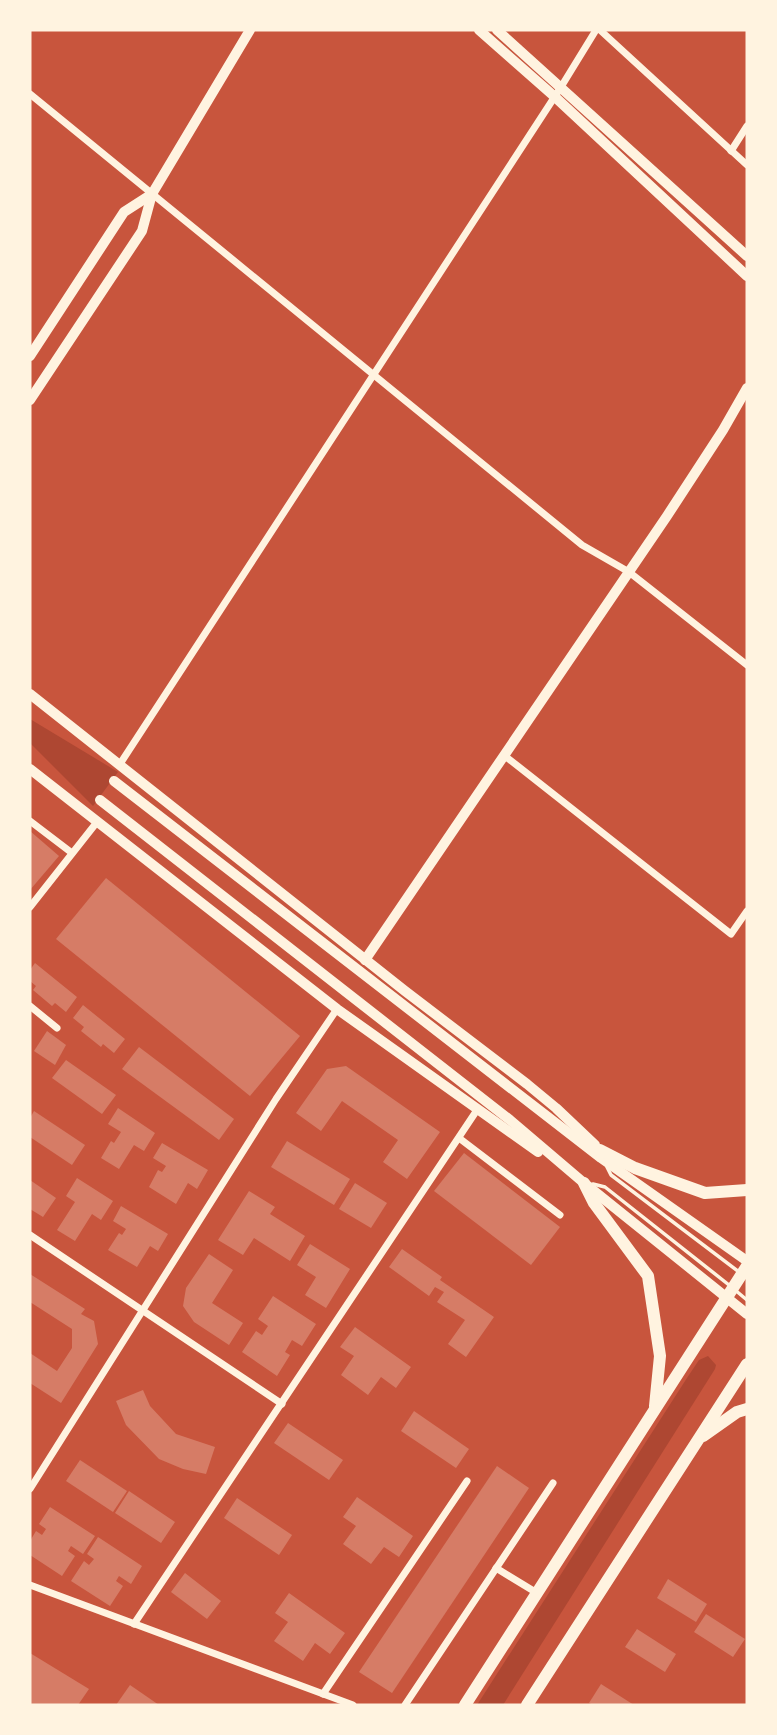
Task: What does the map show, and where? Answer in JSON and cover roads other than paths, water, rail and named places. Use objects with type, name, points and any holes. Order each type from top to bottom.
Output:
[{"type":"main road","points":[[30,693],[556,1108],[601,1154],[705,1193],[747,1190]]},
{"type":"main road","points":[[30,769],[337,1009],[584,1183],[730,1293],[747,1314]]},
{"type":"main road","points":[[114,781],[601,1154],[747,1261]]},
{"type":"main road","points":[[100,800],[510,1120],[584,1183],[594,1203],[648,1276],[660,1356],[655,1409]]},
{"type":"main road","points":[[465,1705],[730,1293],[746,1273]]},
{"type":"main road","points":[[527,1705],[747,1364]]},
{"type":"main road","points":[[694,1443],[737,1412],[747,1409]]},
{"type":"street","points":[[30,400],[142,231],[152,194],[250,30]]},
{"type":"street","points":[[479,30],[558,92],[747,256]]},
{"type":"street","points":[[497,30],[747,276]]},
{"type":"street","points":[[120,764],[598,30],[747,165]]},
{"type":"street","points":[[30,94],[582,545],[629,572],[747,665]]},
{"type":"street","points":[[731,151],[747,126]]},
{"type":"street","points":[[30,356],[124,212],[152,194]]},
{"type":"street","points":[[366,960],[629,572],[723,430],[747,388]]},
{"type":"street","points":[[505,756],[731,934],[747,911]]},
{"type":"street","points":[[30,821],[72,853]]},
{"type":"street","points":[[30,907],[97,822]]},
{"type":"street","points":[[30,1006],[57,1028]]},
{"type":"street","points":[[30,1489],[276,1099],[337,1009]]},
{"type":"street","points":[[134,1624],[477,1110]]},
{"type":"street","points":[[459,1138],[560,1215]]},
{"type":"street","points":[[30,1236],[282,1404]]},
{"type":"street","points":[[323,1694],[467,1481]]},
{"type":"street","points":[[405,1705],[553,1483]]},
{"type":"street","points":[[496,1568],[537,1593]]},
{"type":"street","points":[[30,1585],[353,1705]]},
{"type":"lane","points":[[601,1154],[611,1175],[746,1273]]},
{"type":"lane","points":[[730,1293],[747,1300]]}]
